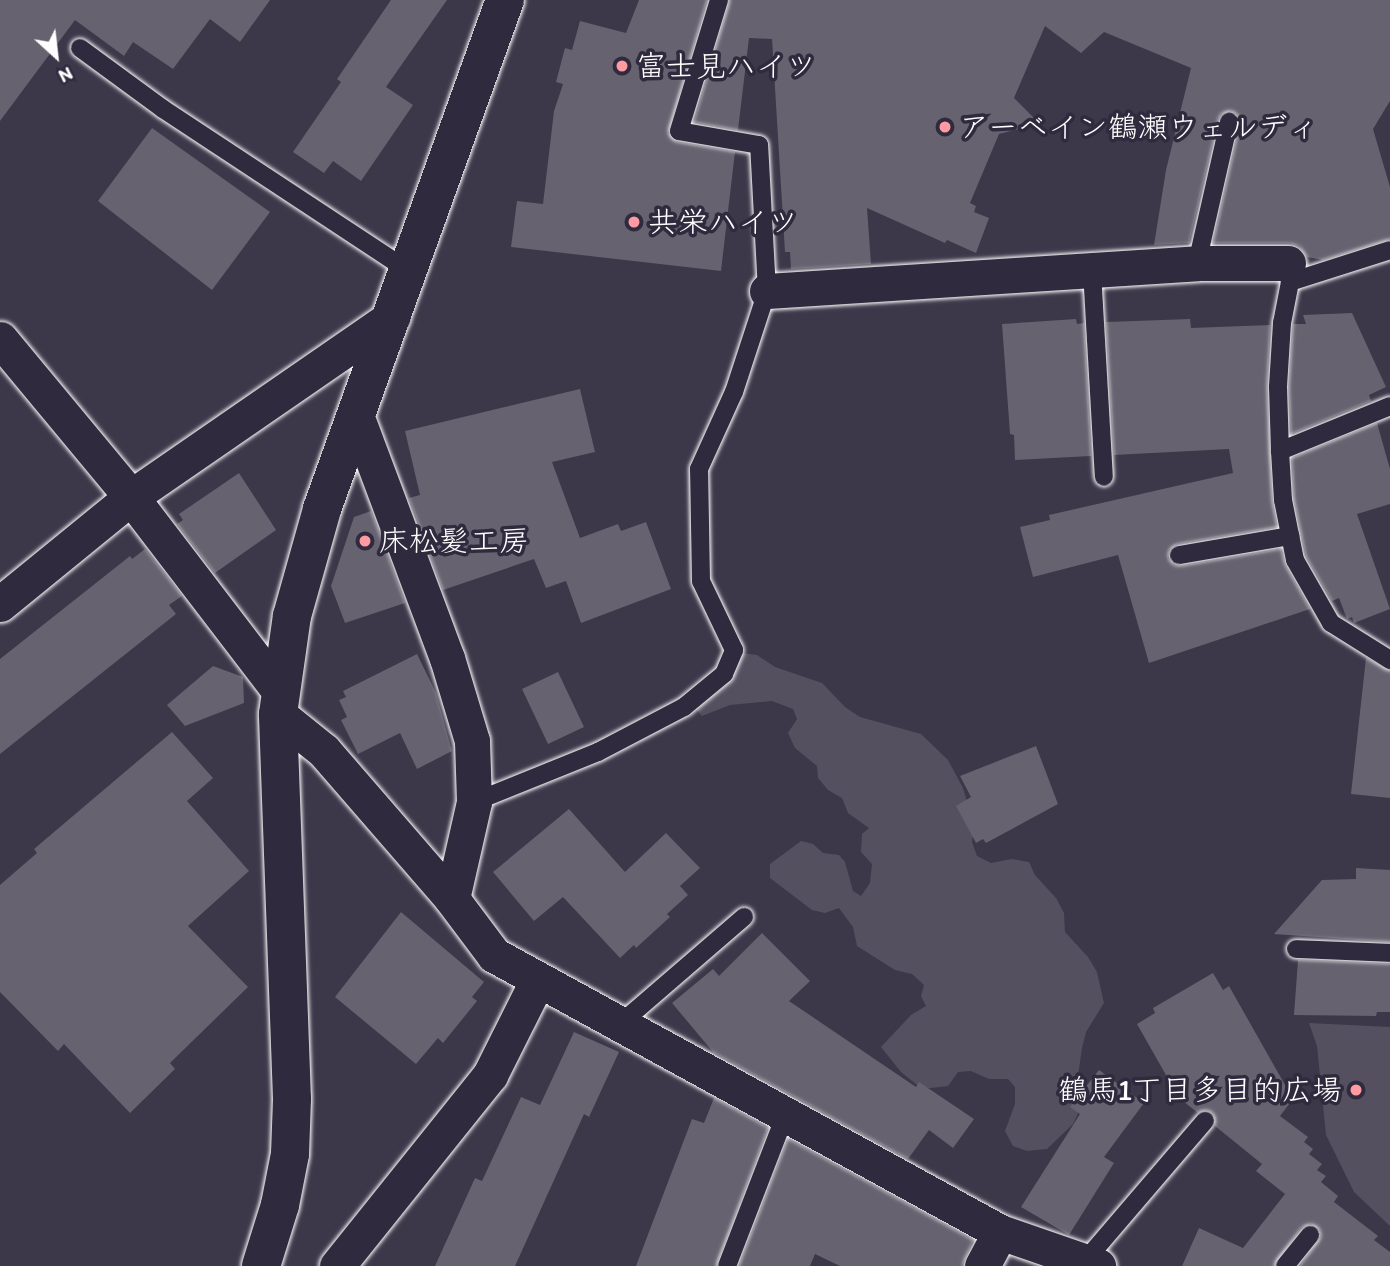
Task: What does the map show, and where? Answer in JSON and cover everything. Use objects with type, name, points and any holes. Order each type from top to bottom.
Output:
[{"type":"street","points":[[261,1266],[280,1205],[290,1154],[292,1099],[279,703],[292,616],[322,509],[505,0]]},
{"type":"street","points":[[766,291],[1197,264],[1289,273]]},
{"type":"street","points":[[0,604],[131,498],[393,316]]},
{"type":"street","points":[[0,339],[131,498],[279,703],[452,899],[494,955],[537,981],[724,1078],[785,1116],[1000,1232],[1091,1264]]},
{"type":"street","points":[[356,415],[450,670],[472,741],[474,803],[452,899]]},
{"type":"street","points":[[337,1266],[490,1075],[537,981]]},
{"type":"street","points":[[982,1266],[1000,1232]]},
{"type":"lane","points":[[474,803],[597,752],[684,706],[724,674],[734,650],[701,581],[699,469],[734,393],[766,291],[759,145],[679,131],[719,0]]},
{"type":"lane","points":[[80,48],[163,109],[409,271]]},
{"type":"lane","points":[[1197,264],[1229,122]]},
{"type":"lane","points":[[1390,250],[1289,273],[1282,323],[1280,451],[1295,560],[1331,623],[1390,660]]},
{"type":"lane","points":[[1092,271],[1104,477]]},
{"type":"lane","points":[[1280,451],[1366,419],[1390,406]]},
{"type":"lane","points":[[1179,555],[1290,536]]},
{"type":"lane","points":[[620,1024],[744,917]]},
{"type":"lane","points":[[1296,949],[1390,953]]},
{"type":"lane","points":[[726,1266],[785,1116]]},
{"type":"lane","points":[[1091,1264],[1205,1121]]},
{"type":"lane","points":[[1285,1266],[1310,1235]]},
{"type":"shaded area","points":[[742,653],[757,655],[775,667],[822,683],[845,707],[860,717],[921,734],[948,760],[963,788],[974,826],[972,842],[977,856],[991,863],[1012,859],[1029,862],[1035,875],[1056,898],[1064,913],[1065,932],[1088,957],[1097,972],[1104,1003],[1086,1032],[1082,1048],[1076,1090],[1082,1105],[1073,1124],[1047,1149],[1027,1151],[1013,1146],[1005,1131],[1015,1104],[1015,1087],[1008,1079],[989,1079],[971,1071],[958,1072],[948,1086],[922,1089],[901,1072],[881,1047],[911,1015],[926,1006],[921,996],[924,985],[912,974],[895,970],[857,946],[853,927],[839,908],[825,913],[812,910],[770,878],[770,864],[801,841],[813,844],[823,853],[839,855],[845,862],[853,891],[861,896],[870,883],[872,864],[861,852],[862,834],[869,828],[848,813],[842,798],[828,790],[818,778],[817,766],[795,748],[788,733],[797,719],[793,709],[772,701],[730,705],[702,716],[695,708],[732,676]]},
{"type":"shaded area","name":"鶴馬1丁目多目的広場","points":[[1309,1023],[1390,1027],[1390,1226],[1354,1192],[1326,1135],[1317,1046]]},
{"type":"building","points":[[0,0],[270,0],[240,42],[210,19],[173,69],[133,42],[124,56],[75,20],[0,121]]},
{"type":"building","points":[[391,0],[447,0],[386,87],[413,105],[361,181],[333,161],[324,173],[293,152],[341,82],[337,79]]},
{"type":"building","points":[[639,0],[707,0],[668,133],[677,142],[735,152],[721,271],[511,247],[517,201],[543,204],[554,111],[563,84],[556,82],[565,48],[572,50],[580,21],[626,33]]},
{"type":"building","points":[[730,0],[1390,0],[1390,101],[1373,129],[1390,187],[1390,239],[1323,260],[1307,257],[1299,246],[1289,243],[1213,243],[1240,125],[1237,114],[1231,111],[1221,114],[1218,119],[1189,243],[1154,245],[1166,170],[1191,68],[1104,32],[1081,53],[1045,26],[1014,98],[1040,124],[999,134],[970,203],[976,206],[974,212],[989,218],[976,253],[947,240],[945,243],[867,208],[871,264],[791,269],[790,252],[785,252],[772,39],[749,38],[738,130],[694,122]]},
{"type":"building","points":[[152,128],[270,212],[212,290],[98,201]]},
{"type":"building","points":[[1352,313],[1386,387],[1369,395],[1371,401],[1291,434],[1289,387],[1293,324],[1306,324],[1303,315]]},
{"type":"building","points":[[1076,319],[1077,324],[1084,323],[1091,456],[1015,460],[1014,435],[1010,434],[1002,324]]},
{"type":"building","points":[[1190,319],[1191,328],[1270,325],[1267,387],[1272,501],[1277,527],[1177,544],[1169,550],[1168,558],[1174,565],[1181,566],[1281,549],[1285,565],[1310,609],[1149,663],[1118,555],[1033,577],[1020,527],[1050,520],[1049,515],[1233,473],[1229,449],[1114,455],[1106,322]]},
{"type":"building","points":[[580,389],[595,452],[552,462],[580,538],[618,524],[621,531],[646,522],[671,589],[581,623],[566,581],[546,588],[534,559],[443,590],[409,498],[420,495],[405,431]]},
{"type":"building","points":[[1377,423],[1390,469],[1390,504],[1357,514],[1390,609],[1354,623],[1352,617],[1347,619],[1339,598],[1332,601],[1306,556],[1294,499],[1292,458]]},
{"type":"building","points":[[239,473],[276,530],[215,573],[177,524],[183,520],[179,514]]},
{"type":"building","points":[[371,511],[405,603],[345,623],[331,586],[354,517]]},
{"type":"building","points":[[145,549],[182,596],[169,605],[176,614],[0,754],[0,659],[130,556],[132,559]]},
{"type":"building","points":[[417,654],[436,693],[452,751],[417,769],[400,733],[358,754],[341,720],[347,717],[339,700],[346,697],[343,691]]},
{"type":"building","points":[[1366,658],[1390,671],[1390,798],[1351,794]]},
{"type":"building","points":[[213,666],[243,677],[244,703],[185,726],[167,705]]},
{"type":"building","points":[[558,672],[584,727],[548,744],[522,689]]},
{"type":"building","points":[[172,732],[213,778],[187,801],[249,871],[188,926],[248,987],[170,1063],[175,1069],[130,1113],[64,1044],[58,1051],[0,992],[0,885],[37,853],[34,849]]},
{"type":"building","points":[[1036,746],[1058,804],[986,843],[983,839],[976,843],[956,806],[971,797],[960,776]]},
{"type":"building","points":[[569,809],[625,872],[666,833],[700,868],[680,886],[688,895],[667,914],[670,917],[636,948],[634,945],[620,958],[563,897],[534,921],[493,872]]},
{"type":"building","points":[[1356,868],[1390,870],[1390,942],[1274,934],[1322,880],[1356,879]]},
{"type":"building","points":[[401,912],[484,982],[472,997],[477,1001],[443,1043],[438,1038],[416,1064],[335,997]]},
{"type":"building","points":[[762,933],[810,981],[789,1001],[916,1087],[919,1082],[974,1119],[953,1148],[929,1130],[908,1159],[713,1052],[672,1003],[713,969],[719,976]]},
{"type":"building","points":[[1298,960],[1390,964],[1390,1012],[1377,1012],[1376,1016],[1294,1015]]},
{"type":"building","points":[[1213,973],[1223,990],[1229,986],[1293,1099],[1280,1116],[1308,1137],[1304,1142],[1313,1149],[1309,1154],[1322,1164],[1317,1170],[1326,1176],[1321,1182],[1338,1196],[1334,1202],[1378,1236],[1374,1240],[1390,1252],[1390,1266],[1300,1266],[1321,1237],[1320,1230],[1311,1224],[1301,1228],[1274,1266],[1182,1266],[1199,1228],[1243,1248],[1285,1194],[1256,1171],[1262,1164],[1215,1126],[1213,1113],[1206,1110],[1198,1113],[1179,1098],[1137,1024],[1155,1013],[1153,1008]]},
{"type":"building","points":[[574,1032],[619,1052],[589,1117],[584,1114],[515,1266],[435,1266],[475,1178],[482,1181],[521,1097],[540,1105]]},
{"type":"building","points":[[1099,1070],[1144,1103],[1104,1157],[1114,1163],[1069,1235],[1021,1207],[1080,1114],[1070,1107]]},
{"type":"building","points":[[714,1098],[768,1128],[716,1266],[636,1266],[692,1119],[704,1123]]},
{"type":"building","points":[[788,1139],[973,1240],[962,1266],[840,1266],[815,1254],[810,1266],[739,1266]]},
{"type":"place","name":"富士見ハイツ","points":[[622,66]]},
{"type":"place","name":"アーベイン鶴瀬ウェルディ","points":[[945,127]]},
{"type":"place","name":"共栄ハイツ","points":[[634,222]]},
{"type":"place","name":"床松髪工房","points":[[365,541]]},
{"type":"place","name":"鶴馬1丁目多目的広場","points":[[1356,1090]]}]
